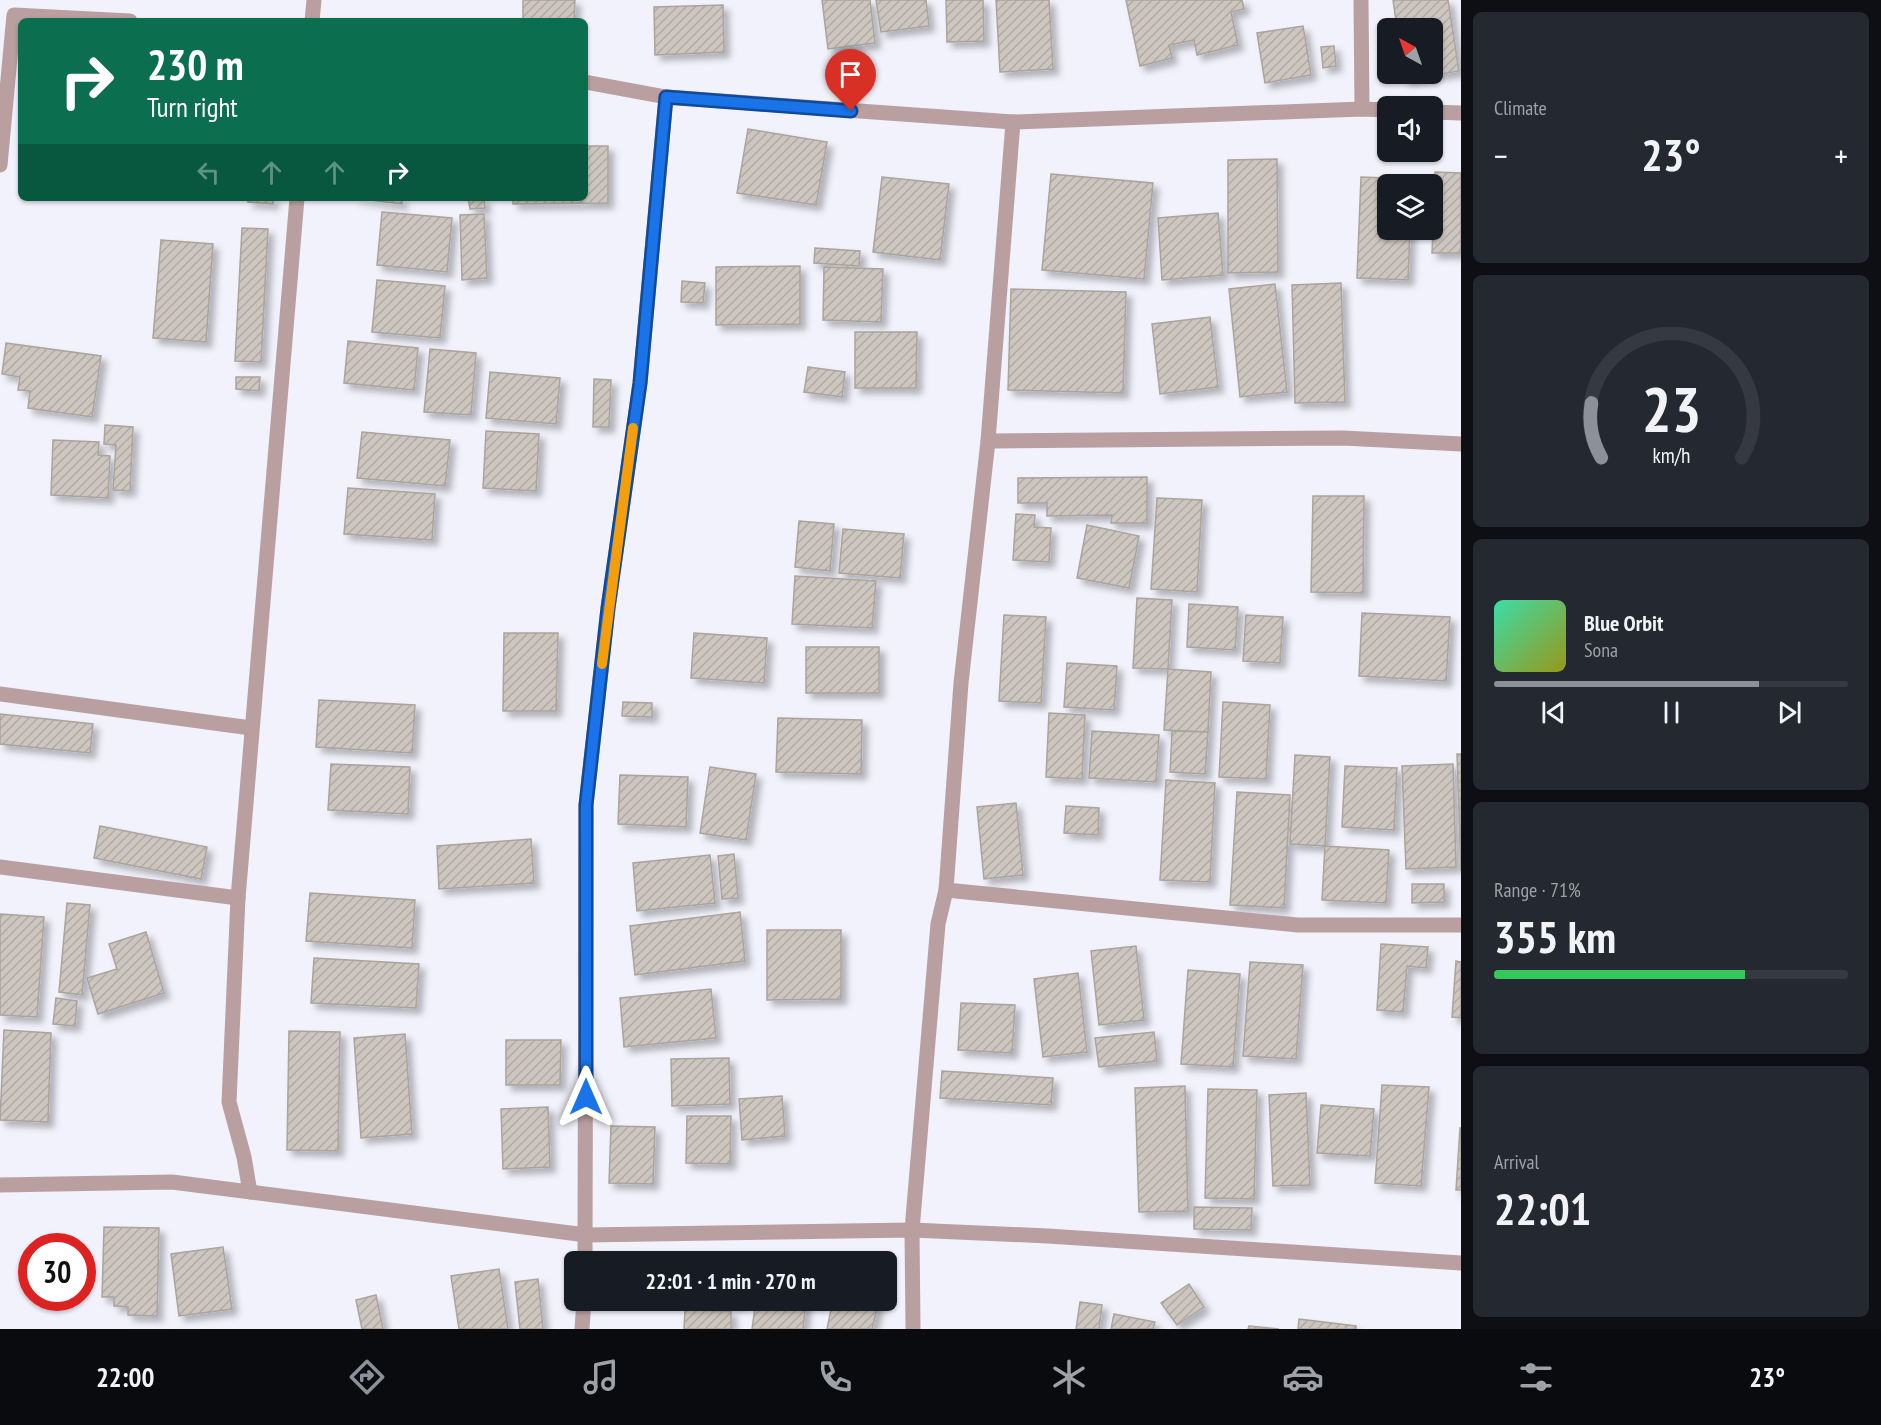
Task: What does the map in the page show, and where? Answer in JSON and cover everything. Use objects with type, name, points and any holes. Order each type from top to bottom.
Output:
[{"type":"street","points":[[312,18],[314,0]]},
{"type":"street","points":[[1361,0],[1362,109]]},
{"type":"street","points":[[0,165],[14,15],[72,18]]},
{"type":"street","points":[[588,83],[666,97],[1013,122],[1377,110]]},
{"type":"street","points":[[585,1251],[586,805],[608,608],[640,383],[666,97]]},
{"type":"street","points":[[1443,112],[1461,112]]},
{"type":"street","points":[[913,1329],[912,1230],[938,924],[946,890],[961,683],[988,441],[1013,122]]},
{"type":"street","points":[[250,1192],[244,1157],[229,1102],[238,898],[297,201]]},
{"type":"street","points":[[988,441],[1343,438],[1461,444]]},
{"type":"street","points":[[0,694],[251,728]]},
{"type":"street","points":[[0,867],[238,898]]},
{"type":"street","points":[[946,890],[1298,925],[1461,925]]},
{"type":"street","points":[[0,1185],[172,1182],[586,1235],[912,1230],[1048,1236],[1461,1263]]},
{"type":"street","points":[[582,1329],[583,1311]]},
{"type":"building","points":[[523,0],[575,0],[574,18],[523,18]]},
{"type":"building","points":[[822,0],[870,0],[875,43],[828,49]]},
{"type":"building","points":[[876,0],[926,0],[929,26],[881,32]]},
{"type":"building","points":[[946,0],[983,0],[984,41],[947,42]]},
{"type":"building","points":[[996,0],[1049,0],[1053,69],[1000,72]]},
{"type":"building","points":[[1126,0],[1242,0],[1244,9],[1231,12],[1238,45],[1197,55],[1194,40],[1169,45],[1172,58],[1140,66]]},
{"type":"building","points":[[1393,0],[1448,0],[1459,71],[1443,74],[1443,18],[1396,18]]},
{"type":"building","points":[[723,5],[724,52],[655,55],[654,7]]},
{"type":"building","points":[[1303,26],[1311,75],[1265,83],[1257,33]]},
{"type":"building","points":[[1334,46],[1336,66],[1323,68],[1321,47]]},
{"type":"building","points":[[748,129],[827,142],[816,205],[737,193]]},
{"type":"building","points":[[588,146],[608,146],[608,203],[513,204],[513,201],[588,201]]},
{"type":"building","points":[[1277,159],[1278,272],[1228,273],[1228,160]]},
{"type":"building","points":[[1435,172],[1461,173],[1461,253],[1432,253],[1432,240],[1443,240],[1443,174],[1435,174]]},
{"type":"building","points":[[1051,174],[1153,183],[1144,279],[1042,270]]},
{"type":"building","points":[[882,177],[949,184],[940,260],[873,252]]},
{"type":"building","points":[[1361,177],[1377,178],[1377,240],[1410,240],[1408,280],[1357,278]]},
{"type":"building","points":[[273,201],[273,204],[248,202]]},
{"type":"building","points":[[378,201],[402,201],[402,204]]},
{"type":"building","points":[[469,201],[484,201],[485,208],[470,209]]},
{"type":"building","points":[[382,212],[452,218],[447,272],[377,265]]},
{"type":"building","points":[[1218,213],[1223,275],[1162,280],[1158,218]]},
{"type":"building","points":[[484,214],[487,278],[462,280],[460,215]]},
{"type":"building","points":[[242,228],[268,229],[261,362],[235,361]]},
{"type":"building","points":[[161,240],[213,244],[206,342],[153,338]]},
{"type":"building","points":[[815,248],[860,251],[859,266],[814,263]]},
{"type":"building","points":[[800,266],[800,324],[716,325],[716,267]]},
{"type":"building","points":[[824,267],[883,269],[881,322],[823,320]]},
{"type":"building","points":[[377,280],[445,286],[440,338],[372,332]]},
{"type":"building","points":[[682,281],[705,283],[703,303],[681,302]]},
{"type":"building","points":[[1341,283],[1345,402],[1295,403],[1292,285]]},
{"type":"building","points":[[1275,284],[1287,392],[1240,397],[1229,289]]},
{"type":"building","points":[[1011,289],[1126,292],[1123,393],[1008,390]]},
{"type":"building","points":[[1210,317],[1218,387],[1160,394],[1152,324]]},
{"type":"building","points":[[855,332],[917,332],[916,388],[855,388]]},
{"type":"building","points":[[348,341],[418,348],[414,390],[344,383]]},
{"type":"building","points":[[6,343],[101,356],[92,417],[28,408],[30,391],[18,390],[20,377],[2,374]]},
{"type":"building","points":[[430,349],[476,353],[471,415],[424,412]]},
{"type":"building","points":[[808,367],[845,372],[842,397],[804,392]]},
{"type":"building","points":[[490,372],[560,378],[556,424],[486,418]]},
{"type":"building","points":[[236,377],[260,377],[259,391],[236,389]]},
{"type":"building","points":[[594,379],[611,380],[609,427],[593,427]]},
{"type":"building","points":[[105,425],[133,427],[130,491],[113,490],[116,445],[104,444]]},
{"type":"building","points":[[486,431],[539,434],[536,491],[483,488]]},
{"type":"building","points":[[362,432],[450,440],[445,486],[357,478]]},
{"type":"building","points":[[53,440],[99,442],[98,455],[110,456],[108,498],[51,495]]},
{"type":"building","points":[[1147,477],[1147,523],[1111,523],[1112,515],[1047,516],[1047,503],[1018,503],[1018,478]]},
{"type":"building","points":[[348,488],[435,494],[432,540],[344,534]]},
{"type":"building","points":[[1313,496],[1364,496],[1363,593],[1311,592]]},
{"type":"building","points":[[1157,498],[1202,500],[1197,592],[1151,589]]},
{"type":"building","points":[[1016,514],[1035,515],[1034,527],[1051,528],[1049,562],[1013,560]]},
{"type":"building","points":[[799,521],[834,524],[830,571],[795,567]]},
{"type":"building","points":[[1087,525],[1139,536],[1129,588],[1077,578]]},
{"type":"building","points":[[843,529],[904,534],[900,578],[839,573]]},
{"type":"building","points":[[795,576],[876,581],[872,628],[792,624]]},
{"type":"building","points":[[1137,598],[1172,600],[1168,669],[1133,668]]},
{"type":"building","points":[[1189,604],[1238,607],[1235,650],[1187,647]]},
{"type":"building","points":[[1362,613],[1450,617],[1446,681],[1359,676]]},
{"type":"building","points":[[1004,615],[1046,617],[1041,703],[999,701]]},
{"type":"building","points":[[1246,615],[1283,617],[1280,663],[1243,661]]},
{"type":"building","points":[[504,633],[558,633],[556,711],[503,711]]},
{"type":"building","points":[[694,633],[767,638],[764,683],[691,678]]},
{"type":"building","points":[[806,647],[879,647],[879,693],[806,693]]},
{"type":"building","points":[[1067,663],[1117,666],[1114,710],[1064,707]]},
{"type":"building","points":[[1168,669],[1211,672],[1208,732],[1164,730]]},
{"type":"building","points":[[319,700],[415,705],[412,753],[316,747]]},
{"type":"building","points":[[623,702],[652,703],[652,717],[622,716]]},
{"type":"building","points":[[1223,702],[1270,705],[1266,779],[1219,777]]},
{"type":"building","points":[[1049,713],[1085,715],[1082,779],[1046,777]]},
{"type":"building","points":[[0,714],[93,724],[90,753],[0,744]]},
{"type":"building","points":[[778,718],[862,720],[861,774],[776,772]]},
{"type":"building","points":[[1092,731],[1159,735],[1156,782],[1089,778]]},
{"type":"building","points":[[1172,731],[1208,732],[1205,774],[1170,772]]},
{"type":"building","points":[[1457,754],[1461,754],[1461,871]]},
{"type":"building","points":[[1295,755],[1330,757],[1325,846],[1290,844]]},
{"type":"building","points":[[331,764],[410,767],[408,814],[328,810]]},
{"type":"building","points":[[1453,764],[1456,867],[1406,869],[1402,766]]},
{"type":"building","points":[[1345,766],[1397,768],[1394,830],[1342,827]]},
{"type":"building","points":[[710,767],[756,774],[746,840],[700,833]]},
{"type":"building","points":[[620,775],[688,777],[686,827],[618,824]]},
{"type":"building","points":[[1166,780],[1215,783],[1210,882],[1160,880]]},
{"type":"building","points":[[1237,792],[1290,795],[1284,908],[1230,905]]},
{"type":"building","points":[[1016,803],[1023,875],[984,879],[977,807]]},
{"type":"building","points":[[1066,806],[1099,808],[1098,835],[1064,833]]},
{"type":"building","points":[[100,826],[207,847],[201,879],[94,858]]},
{"type":"building","points":[[531,839],[534,883],[439,889],[437,846]]},
{"type":"building","points":[[1325,846],[1389,850],[1386,903],[1322,900]]},
{"type":"building","points":[[734,854],[738,898],[722,899],[718,856]]},
{"type":"building","points":[[710,855],[715,903],[637,911],[633,863]]},
{"type":"building","points":[[1412,884],[1444,884],[1444,902],[1412,903]]},
{"type":"building","points":[[310,893],[415,900],[412,948],[306,941]]},
{"type":"building","points":[[67,903],[90,905],[82,995],[59,992]]},
{"type":"building","points":[[740,912],[745,961],[635,975],[630,926]]},
{"type":"building","points":[[0,914],[44,917],[37,1017],[0,1015]]},
{"type":"building","points":[[767,930],[841,930],[841,999],[767,1000]]},
{"type":"building","points":[[146,932],[164,993],[98,1014],[87,978],[117,969],[109,944]]},
{"type":"building","points":[[1381,944],[1428,947],[1426,968],[1407,966],[1403,1012],[1377,1010]]},
{"type":"building","points":[[1136,946],[1144,1020],[1099,1025],[1091,951]]},
{"type":"building","points":[[314,958],[419,964],[416,1008],[311,1003]]},
{"type":"building","points":[[1456,961],[1461,962],[1461,1018],[1452,1017]]},
{"type":"building","points":[[1250,962],[1303,965],[1296,1059],[1243,1056]]},
{"type":"building","points":[[1188,970],[1240,974],[1233,1067],[1181,1064]]},
{"type":"building","points":[[1078,973],[1087,1052],[1043,1057],[1034,979]]},
{"type":"building","points":[[711,989],[716,1038],[624,1047],[620,998]]},
{"type":"building","points":[[56,998],[77,1001],[75,1026],[53,1024]]},
{"type":"building","points":[[961,1003],[1015,1005],[1012,1053],[958,1050]]},
{"type":"building","points":[[4,1030],[51,1033],[48,1122],[0,1120]]},
{"type":"building","points":[[289,1031],[340,1032],[338,1151],[287,1150]]},
{"type":"building","points":[[1154,1032],[1157,1061],[1099,1067],[1095,1038]]},
{"type":"building","points":[[405,1034],[412,1134],[361,1138],[354,1038]]},
{"type":"building","points":[[506,1040],[561,1040],[560,1085],[506,1085]]},
{"type":"building","points":[[729,1058],[730,1104],[672,1106],[671,1059]]},
{"type":"building","points":[[942,1071],[1053,1078],[1051,1105],[940,1098]]},
{"type":"building","points":[[1382,1085],[1429,1087],[1421,1186],[1375,1183]]},
{"type":"building","points":[[1185,1086],[1188,1211],[1139,1212],[1135,1088]]},
{"type":"building","points":[[1208,1089],[1257,1090],[1254,1199],[1205,1198]]},
{"type":"building","points":[[1306,1093],[1310,1185],[1273,1186],[1269,1095]]},
{"type":"building","points":[[782,1096],[785,1136],[742,1140],[739,1099]]},
{"type":"building","points":[[1321,1105],[1374,1109],[1370,1156],[1317,1153]]},
{"type":"building","points":[[548,1107],[550,1167],[503,1169],[501,1109]]},
{"type":"building","points":[[687,1116],[731,1116],[730,1164],[686,1163]]},
{"type":"building","points":[[611,1126],[655,1127],[653,1184],[609,1183]]},
{"type":"building","points":[[1460,1128],[1461,1190],[1456,1190]]},
{"type":"building","points":[[1194,1207],[1252,1208],[1251,1230],[1194,1229]]},
{"type":"building","points":[[104,1227],[159,1228],[157,1316],[128,1315],[128,1307],[114,1306],[114,1297],[102,1297]]},
{"type":"building","points":[[223,1247],[232,1309],[179,1316],[171,1254]]},
{"type":"building","points":[[499,1269],[508,1329],[459,1329],[451,1276]]},
{"type":"building","points":[[538,1279],[543,1329],[520,1329],[515,1282]]},
{"type":"building","points":[[1189,1284],[1204,1307],[1177,1325],[1161,1303]]},
{"type":"building","points":[[376,1295],[383,1329],[362,1329],[356,1300]]},
{"type":"building","points":[[1080,1302],[1102,1305],[1099,1329],[1076,1329]]},
{"type":"building","points":[[685,1311],[731,1311],[731,1329],[684,1329]]},
{"type":"building","points":[[754,1311],[805,1311],[803,1329],[752,1329]]},
{"type":"building","points":[[831,1311],[876,1311],[872,1329],[827,1329]]},
{"type":"building","points":[[1114,1314],[1155,1322],[1153,1329],[1111,1329]]},
{"type":"building","points":[[1299,1319],[1356,1326],[1356,1329],[1298,1329]]},
{"type":"building","points":[[1249,1326],[1279,1329],[1248,1329]]},
{"type":"slow traffic","points":[[602,664],[633,428]]},
{"type":"route","points":[[586,1097],[586,805],[608,608],[640,383],[666,97],[851,111]]}]
